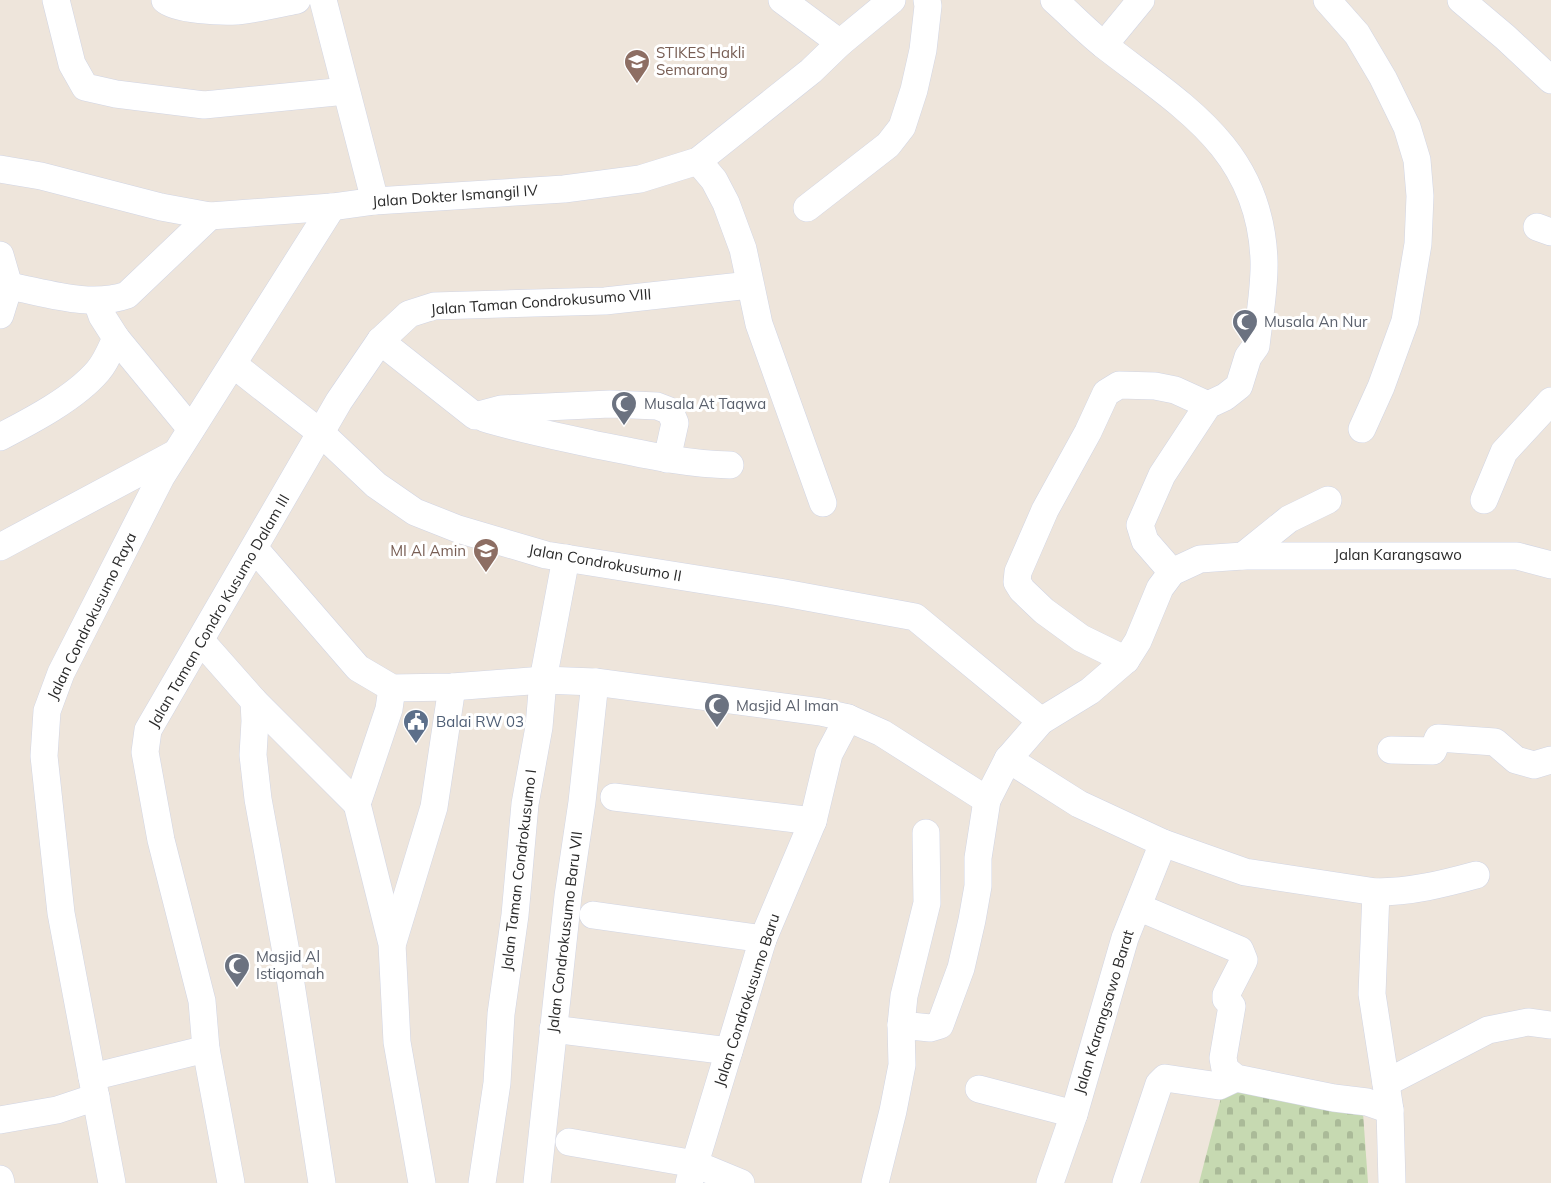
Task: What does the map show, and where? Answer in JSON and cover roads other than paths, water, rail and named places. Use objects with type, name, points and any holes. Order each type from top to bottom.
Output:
[{"type":"street","points":[[56,0],[72,64],[85,87],[116,94],[204,105],[346,91]]},
{"type":"street","points":[[165,0],[170,4],[188,8],[236,11],[297,0]]},
{"type":"street","points":[[323,0],[375,201]]},
{"type":"street","points":[[782,0],[840,43]]},
{"type":"street","points":[[823,503],[759,324],[743,249],[726,203],[714,180],[698,161],[811,71],[840,43],[892,0]]},
{"type":"street","points":[[807,208],[888,145],[902,127],[914,90],[923,50],[927,0]]},
{"type":"street","points":[[901,1025],[930,1028],[940,1025],[961,968],[972,920],[987,800],[1008,759],[1041,721],[1090,691],[1126,660],[1138,640],[1160,588],[1172,572],[1145,541],[1140,525],[1162,475],[1208,405],[1225,397],[1239,386],[1248,357],[1256,346],[1264,260],[1258,216],[1250,190],[1239,168],[1218,139],[1191,112],[1104,45],[1054,0]]},
{"type":"street","points":[[1104,45],[1141,0]]},
{"type":"street","points":[[1328,0],[1357,34],[1383,78],[1407,127],[1417,160],[1420,196],[1418,244],[1405,321],[1381,387],[1362,429]]},
{"type":"street","points":[[1461,0],[1551,80]]},
{"type":"street","name":"Jalan Dokter Ismangil IV","points":[[0,169],[41,176],[160,207],[210,216],[332,207],[375,201],[564,189],[640,179],[698,161]]},
{"type":"street","name":"Jalan Condrokusumo Raya","points":[[112,1183],[61,913],[44,756],[47,711],[61,674],[161,477],[332,207]]},
{"type":"street","points":[[9,286],[97,302],[127,295],[210,216]]},
{"type":"street","points":[[0,255],[9,286],[0,315]]},
{"type":"street","name":"Jalan Taman Condrokusumo VIII","points":[[322,434],[339,401],[380,341],[409,314],[434,306],[605,301],[750,285]]},
{"type":"street","points":[[97,302],[102,316],[116,338],[191,429]]},
{"type":"street","points":[[1,434],[44,413],[89,380],[99,370],[116,338]]},
{"type":"street","points":[[380,341],[475,416],[523,429],[667,459],[705,465],[730,465]]},
{"type":"street","name":"Jalan Condrokusumo II","points":[[234,365],[322,434],[376,485],[415,512],[458,529],[546,555],[779,592],[915,617],[1041,721]]},
{"type":"street","points":[[1126,660],[1081,638],[1044,611],[1022,590],[1017,582],[1018,572],[1045,510],[1088,432],[1106,393],[1119,385],[1155,386],[1174,390],[1208,405]]},
{"type":"street","points":[[1484,500],[1504,452],[1551,401]]},
{"type":"street","points":[[475,416],[501,410],[553,407],[610,404],[657,406],[670,411],[675,423],[667,459]]},
{"type":"street","name":"Jalan Taman Condro Kusumo Dalam III","points":[[231,1183],[206,1049],[202,1001],[161,840],[145,752],[148,730],[322,434]]},
{"type":"street","points":[[0,547],[175,453]]},
{"type":"street","points":[[1243,556],[1289,519],[1328,500]]},
{"type":"street","points":[[255,549],[358,668],[392,688],[453,687],[543,680],[595,682],[821,712],[848,718],[882,733],[987,800]]},
{"type":"street","name":"Jalan Karangsawo","points":[[1172,572],[1200,559],[1243,556],[1517,556],[1551,565]]},
{"type":"street","name":"Jalan Taman Condrokusumo I","points":[[482,1183],[497,1083],[501,1014],[515,915],[525,804],[539,727],[543,680],[566,558]]},
{"type":"street","points":[[201,641],[254,701],[357,804],[379,884],[392,944],[398,1042],[422,1183]]},
{"type":"street","name":"Jalan Condrokusumo Baru VII","points":[[537,1183],[553,1029],[595,682]]},
{"type":"street","points":[[392,944],[434,807],[453,687]]},
{"type":"street","points":[[357,804],[389,710],[392,688]]},
{"type":"street","points":[[254,701],[253,755],[258,799],[286,952],[322,1183]]},
{"type":"street","name":"Jalan Condrokusumo Baru","points":[[692,1174],[763,939],[813,821],[829,754],[848,718]]},
{"type":"street","points":[[1391,750],[1433,751],[1438,738],[1495,742],[1516,760],[1534,765],[1551,760]]},
{"type":"street","points":[[1008,759],[1079,804],[1163,843],[1245,872],[1397,892],[1476,876]]},
{"type":"street","points":[[614,797],[813,821]]},
{"type":"street","points":[[875,1183],[902,1065],[901,1025],[904,996],[927,903],[926,832]]},
{"type":"street","name":"Jalan Karangsawo Barat","points":[[1050,1183],[1074,1114],[1125,938],[1163,843]]},
{"type":"street","points":[[1376,891],[1372,994],[1390,1110],[1392,1183]]},
{"type":"street","points":[[1138,907],[1240,951],[1244,960],[1226,995],[1226,999],[1232,1006],[1223,1058],[1225,1069],[1236,1078],[1334,1098],[1367,1102],[1390,1110]]},
{"type":"street","points":[[593,915],[763,939]]},
{"type":"street","points":[[1386,1083],[1488,1030],[1528,1022],[1551,1025]]},
{"type":"street","points":[[553,1029],[729,1051]]},
{"type":"street","points":[[0,1120],[57,1110],[94,1087],[206,1049]]},
{"type":"street","points":[[1126,1183],[1158,1084],[1165,1078],[1219,1086],[1236,1078]]},
{"type":"street","points":[[979,1089],[1074,1114]]},
{"type":"street","points":[[568,1142],[692,1174],[741,1183]]},
{"type":"place","name":"STIKES Hakli Semarang","points":[[637,85]]},
{"type":"place","name":"Musala An Nur","points":[[1245,345]]},
{"type":"place","name":"Musala At Taqwa","points":[[624,427]]},
{"type":"place","name":"MI Al Amin","points":[[486,574]]},
{"type":"place","name":"Masjid Al Iman","points":[[717,729]]},
{"type":"place","name":"Balai RW 03","points":[[416,745]]},
{"type":"place","name":"Masjid Al Istiqomah","points":[[237,989]]}]
